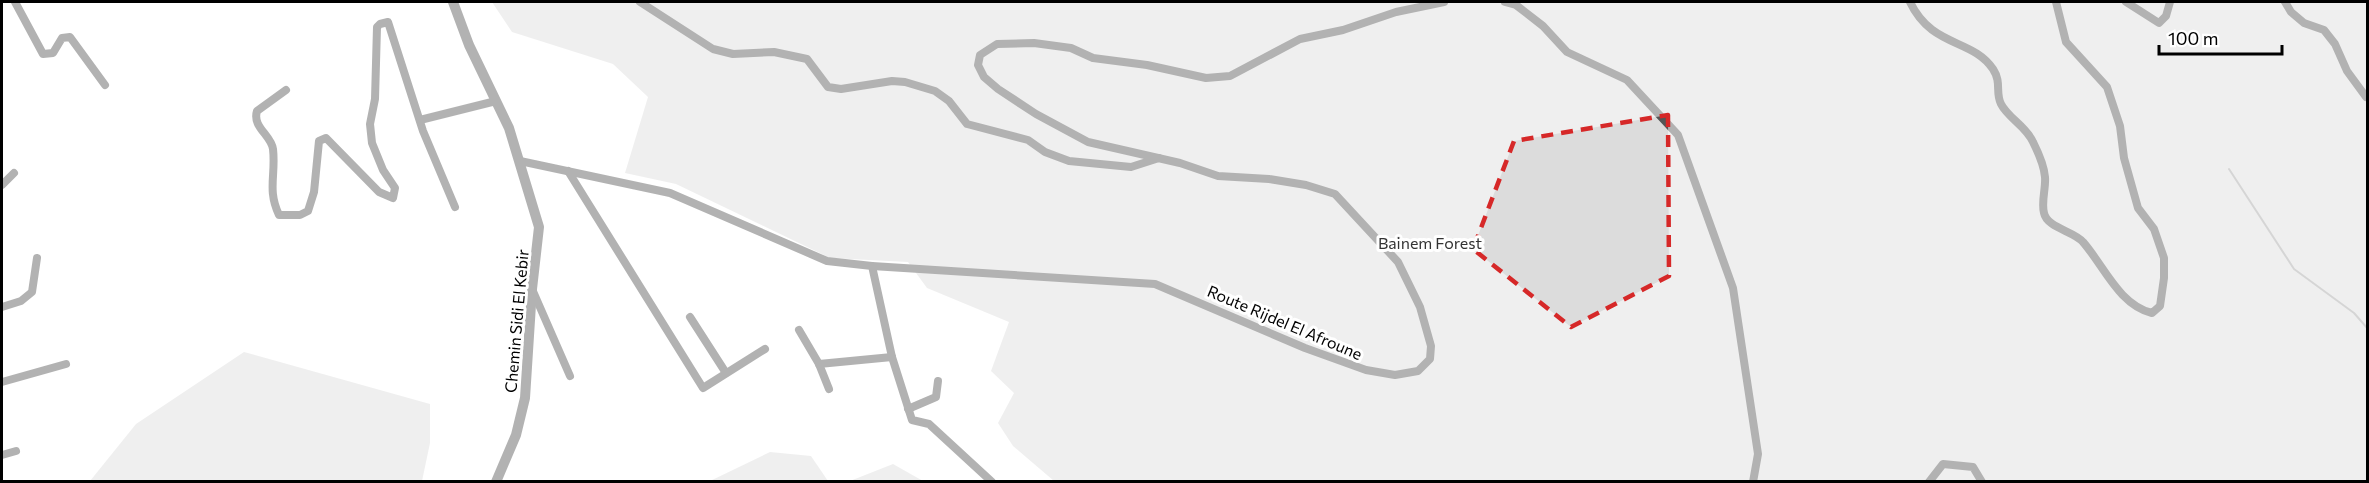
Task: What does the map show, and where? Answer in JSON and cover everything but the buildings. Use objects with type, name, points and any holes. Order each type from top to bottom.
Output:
[{"type":"street","points":[[15,2],[43,54],[53,53],[62,38],[70,37],[105,85]]},
{"type":"street","name":"Chemin Sidi El Kebir","points":[[453,2],[469,45],[496,101],[520,161],[539,226],[532,289],[525,398],[516,435],[496,482]]},
{"type":"street","points":[[640,2],[713,49],[734,54],[774,52],[807,60],[828,87],[860,87],[892,81],[935,91],[949,101],[968,123],[1028,140],[1045,152],[1069,161],[1131,167],[1159,158]]},
{"type":"street","name":"Route Rijdel El Afroune","points":[[872,266],[1155,284],[1305,348],[1366,370],[1395,375],[1418,371],[1430,359],[1431,346],[1420,307],[1398,262],[1335,194],[1306,185],[1269,179],[1218,176],[1159,158],[1088,142],[1036,114],[984,77],[978,65],[980,55],[997,44],[1034,43],[1071,48],[1093,58],[1147,65],[1206,78],[1230,76],[1300,39],[1343,30],[1396,12],[1444,2]]},
{"type":"street","points":[[1505,2],[1516,5],[1543,26],[1567,52],[1627,80],[1678,135],[1733,288],[1758,454],[1753,482]]},
{"type":"street","points":[[1910,2],[1934,34],[1978,55],[1995,72],[2000,84],[1999,98],[2002,107],[2027,131],[2042,163],[2045,176],[2044,213],[2048,222],[2082,241],[2107,276],[2139,310],[2152,313],[2160,306],[2164,258],[2154,229],[2138,208],[2124,158],[2120,126],[2107,87],[2066,42],[2056,2]]},
{"type":"street","points":[[2126,2],[2159,23],[2166,16],[2170,2]]},
{"type":"street","points":[[2285,2],[2291,12],[2304,24],[2324,30],[2335,44],[2347,71],[2366,96]]},
{"type":"street","points":[[286,90],[257,111],[255,115],[258,125],[273,147],[272,200],[279,215],[300,215],[308,211],[314,192],[319,141],[326,138],[379,192],[390,198],[396,195],[395,188],[383,170],[371,134],[375,99],[377,27],[388,22],[420,120],[455,207]]},
{"type":"street","points":[[420,120],[496,101]]},
{"type":"street","points":[[520,161],[670,193],[827,261],[872,266],[892,357],[912,420],[929,424],[992,482]]},
{"type":"street","points":[[568,171],[703,388],[765,349]]},
{"type":"street","points":[[2,185],[14,173]]},
{"type":"street","points":[[2,307],[21,301],[32,292],[37,258]]},
{"type":"street","points":[[532,289],[570,376]]},
{"type":"street","points":[[690,317],[726,373]]},
{"type":"street","points":[[799,330],[819,364],[829,389]]},
{"type":"street","points":[[819,364],[892,357]]},
{"type":"street","points":[[2,382],[66,364]]},
{"type":"street","points":[[908,409],[936,397],[938,381]]},
{"type":"street","points":[[2,455],[16,451]]},
{"type":"street","points":[[1929,482],[1943,464],[1973,467],[1982,482]]},
{"type":"highlighted area","points":[[1668,115],[1669,276],[1571,327],[1473,249],[1514,141]]},
{"type":"green space","name":"Bainem Forest","points":[[492,2],[2367,2],[2367,481],[1054,481],[1013,446],[998,423],[1014,393],[991,371],[1009,322],[927,288],[908,262],[830,258],[676,184],[625,173],[648,97],[613,64],[512,32]]},
{"type":"green space","points":[[244,352],[430,404],[430,443],[422,481],[90,481],[136,424]]},
{"type":"green space","points":[[770,452],[811,456],[828,481],[710,481]]},
{"type":"green space","points":[[893,464],[923,481],[850,481]]},
{"type":"waterway","points":[[2229,169],[2294,269],[2354,313],[2368,329]]}]
